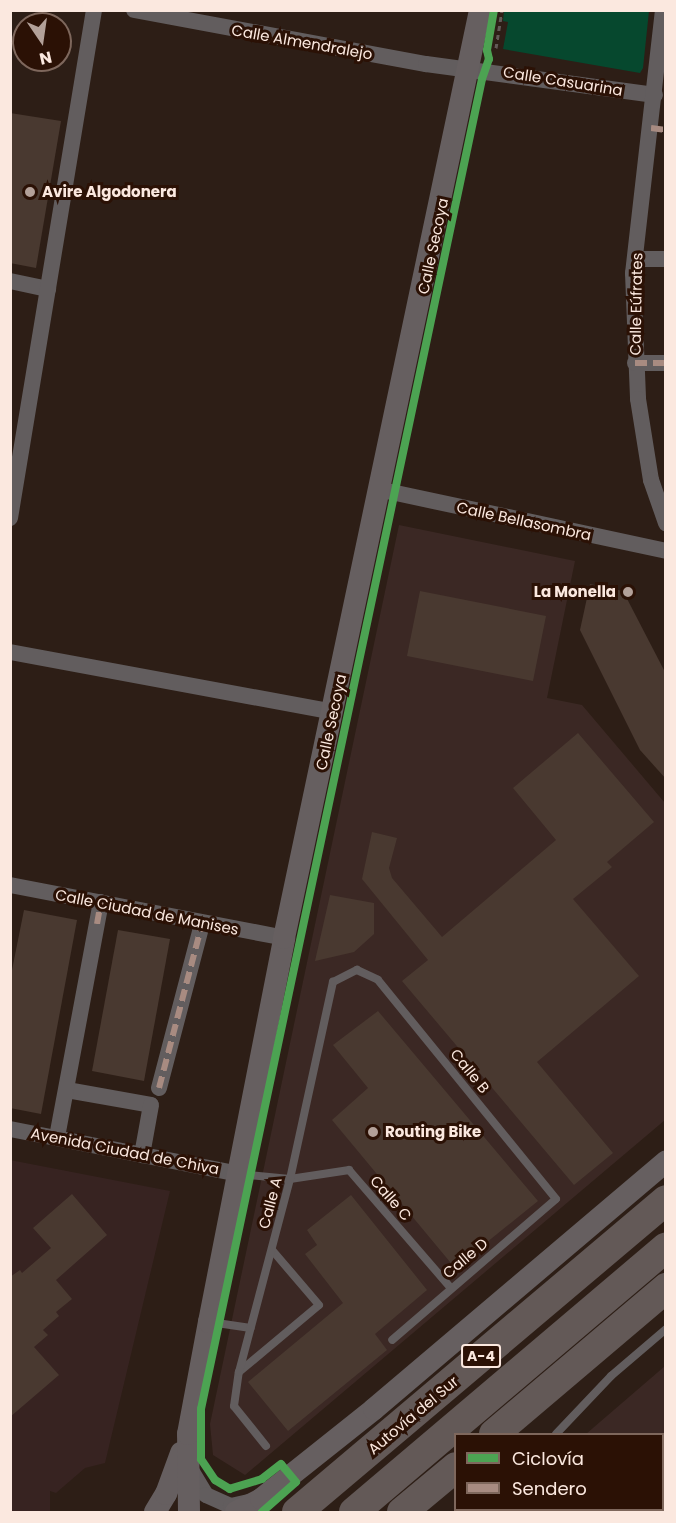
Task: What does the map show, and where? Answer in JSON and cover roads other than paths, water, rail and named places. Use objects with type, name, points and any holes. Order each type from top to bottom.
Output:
[{"type":"highway","name":"Autovía del Sur","points":[[297,1512],[666,1200]]},
{"type":"highway","name":"A-4","points":[[354,1512],[666,1247]]},
{"type":"highway","points":[[495,1433],[666,1288]]},
{"type":"highway","points":[[402,1512],[454,1470]]},
{"type":"main road","name":"Calle Secoya","points":[[188,1434],[284,938],[382,490],[478,69],[480,10]]},
{"type":"main road","points":[[236,1512],[261,1499],[374,1409],[666,1161]]},
{"type":"main road","points":[[188,1434],[186,1462],[189,1512]]},
{"type":"main road","points":[[155,1512],[166,1494],[188,1434]]},
{"type":"street","points":[[10,518],[94,10]]},
{"type":"street","name":"Calle Almendralejo","points":[[134,10],[426,64],[478,69]]},
{"type":"street","name":"Calle Eúfrates","points":[[664,13],[655,95],[658,129],[635,259],[635,363],[666,523]]},
{"type":"street","name":"Calle Casuarina","points":[[478,69],[655,95]]},
{"type":"street","points":[[635,259],[666,259]]},
{"type":"street","points":[[10,281],[48,289]]},
{"type":"street","points":[[635,363],[666,363]]},
{"type":"street","name":"Calle Bellasombra","points":[[382,490],[666,551]]},
{"type":"street","points":[[10,652],[333,712]]},
{"type":"street","name":"Calle Ciudad de Manises","points":[[10,885],[202,924],[284,938]]},
{"type":"street","points":[[57,1137],[101,902]]},
{"type":"street","points":[[159,1088],[202,924]]},
{"type":"street","points":[[67,1090],[151,1105],[142,1155]]},
{"type":"street","name":"Avenida Ciudad de Chiva","points":[[10,1129],[239,1174]]},
{"type":"street","points":[[186,1462],[206,1495],[231,1506],[261,1499]]},
{"type":"lane","name":"Calle A","points":[[266,1446],[234,1406],[239,1372],[291,1179],[333,982],[357,970]]},
{"type":"lane","name":"Calle B","points":[[357,970],[378,980],[556,1198]]},
{"type":"lane","name":"Calle C","points":[[291,1179],[349,1170],[451,1288]]},
{"type":"lane","points":[[239,1174],[291,1179]]},
{"type":"lane","name":"Calle D","points":[[392,1340],[556,1198]]},
{"type":"lane","points":[[239,1372],[319,1305],[272,1250]]},
{"type":"lane","points":[[209,1322],[251,1328]]},
{"type":"lane","points":[[557,1433],[610,1376],[666,1329]]},
{"type":"place","name":"Avire Algodonera","points":[[30,192]]},
{"type":"place","name":"La Monella","points":[[628,592]]},
{"type":"place","name":"Routing Bike","points":[[373,1132]]}]
